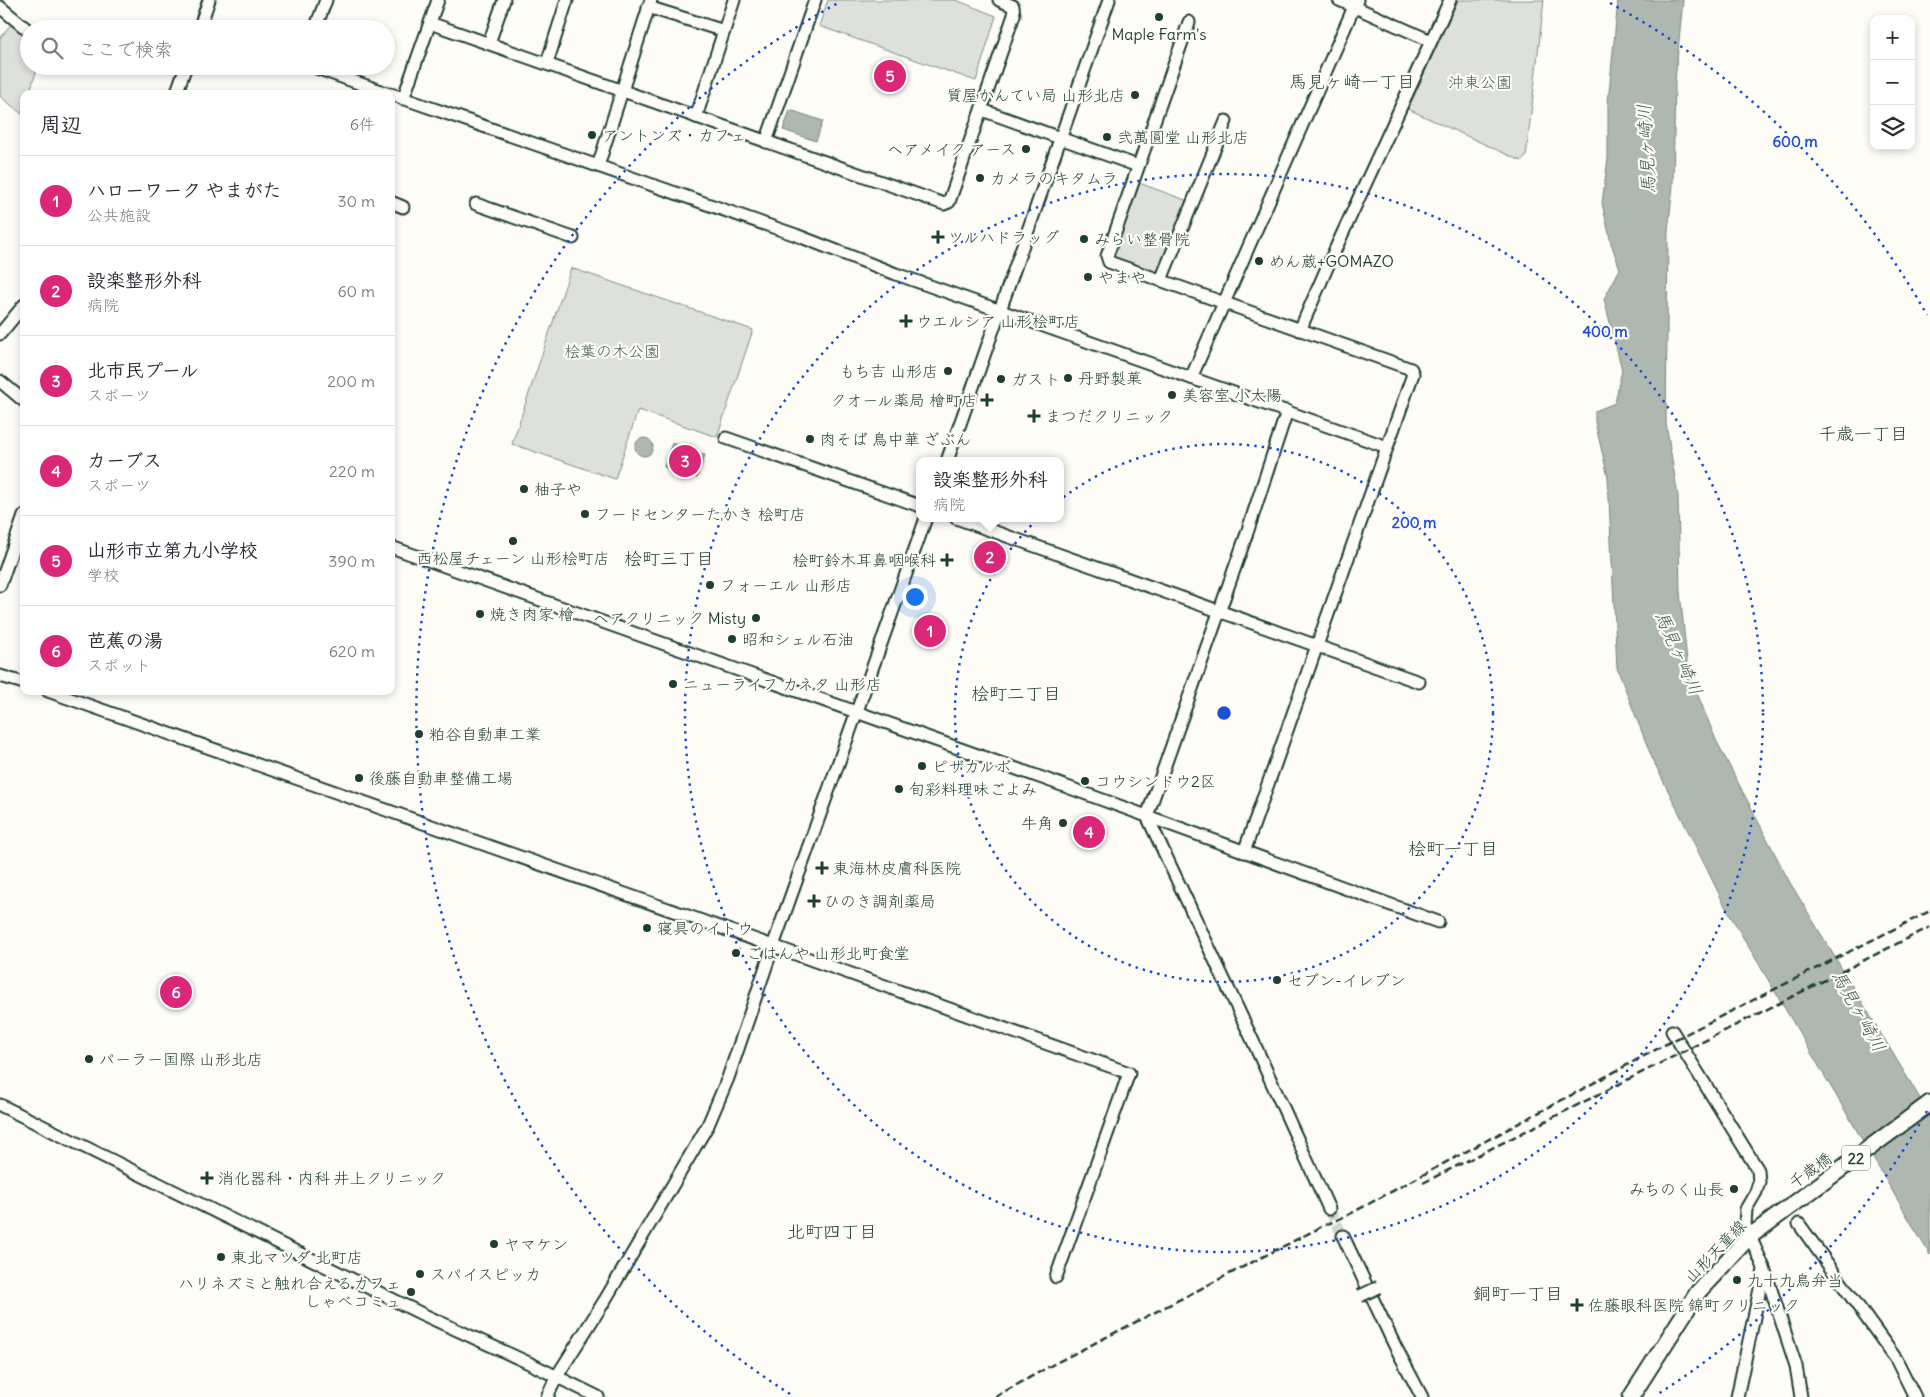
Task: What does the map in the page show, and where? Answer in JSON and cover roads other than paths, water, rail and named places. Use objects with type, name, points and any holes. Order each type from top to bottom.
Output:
[{"type":"main road","name":"千歳橋","points":[[1782,1212],[1930,1103]]},
{"type":"main road","name":"山形天童線","points":[[1631,1397],[1698,1292],[1749,1237],[1782,1212]]},
{"type":"street","points":[[204,20],[209,0]]},
{"type":"street","points":[[318,20],[326,0]]},
{"type":"street","points":[[403,98],[438,0]]},
{"type":"street","points":[[489,43],[504,0]]},
{"type":"street","points":[[547,63],[567,0]]},
{"type":"street","points":[[696,117],[734,0]]},
{"type":"street","points":[[766,142],[815,0]]},
{"type":"street","points":[[430,22],[944,204],[948,202],[1014,15],[1017,3],[999,0]]},
{"type":"street","points":[[948,457],[1109,0]]},
{"type":"street","points":[[1339,0],[1356,3],[1431,41]]},
{"type":"street","points":[[1300,330],[1450,0]]},
{"type":"street","points":[[1191,378],[1356,3]]},
{"type":"street","points":[[598,166],[649,4],[724,31]]},
{"type":"street","points":[[0,7],[20,24]]},
{"type":"street","points":[[1189,22],[1107,256],[1110,262],[1411,369],[1413,374],[1244,852]]},
{"type":"street","points":[[177,90],[183,75]]},
{"type":"street","points":[[336,75],[379,90]]},
{"type":"street","points":[[395,96],[796,235],[999,311],[1387,447]]},
{"type":"street","points":[[982,110],[1138,166]]},
{"type":"street","points":[[1161,280],[1226,121]]},
{"type":"street","points":[[395,203],[403,206]]},
{"type":"street","points":[[476,204],[573,238]]},
{"type":"street","points":[[0,334],[20,309]]},
{"type":"street","points":[[0,382],[20,398]]},
{"type":"street","points":[[1287,412],[1147,816],[1256,1047],[1329,1209]]},
{"type":"street","points":[[726,438],[916,505]]},
{"type":"street","points":[[547,1397],[557,1376],[605,1300],[708,1125],[728,1078],[772,946],[858,712],[925,522]]},
{"type":"street","points":[[967,522],[1419,682]]},
{"type":"street","points":[[0,585],[20,528]]},
{"type":"street","points":[[395,548],[858,712],[1438,922]]},
{"type":"street","points":[[0,676],[20,682]]},
{"type":"street","points":[[59,695],[1129,1073],[1056,1277]]},
{"type":"street","points":[[1672,1031],[1758,1170],[1759,1182],[1746,1210],[1746,1225],[1749,1237],[1764,1268],[1796,1366],[1801,1397]]},
{"type":"street","points":[[0,1105],[422,1314],[557,1376],[598,1397]]},
{"type":"street","points":[[1799,1224],[1896,1359],[1915,1397]]},
{"type":"street","points":[[1343,1236],[1394,1344],[1422,1397]]},
{"type":"street","points":[[1736,1397],[1764,1268]]},
{"type":"street","points":[[1360,1296],[1379,1287]]},
{"type":"water","name":"馬見ヶ崎川","points":[[1618,0],[1683,0],[1675,81],[1673,185],[1668,231],[1666,423],[1678,496],[1680,592],[1688,671],[1716,740],[1789,881],[1930,1115],[1930,1255],[1727,910],[1652,758],[1617,668],[1608,477],[1595,422],[1595,411],[1615,403],[1622,370],[1604,299],[1620,269],[1611,243],[1602,203],[1608,158],[1608,103]]},
{"type":"water","points":[[790,110],[823,121],[816,141],[783,130]]},
{"type":"water","points":[[644,438],[650,441],[653,447],[650,453],[644,456],[638,453],[635,447],[638,441]]},
{"type":"water","points":[[672,443],[705,455],[697,478],[664,467]]},
{"type":"tunnel","points":[[1329,1209],[1343,1236]]},
{"type":"railway","points":[[995,1397],[1052,1365],[1321,1227],[1348,1215],[1670,1042],[1930,911]]},
{"type":"railway","points":[[1423,1183],[1930,927]]},
{"type":"place","name":"Maple Farm's","points":[[1159,17]]},
{"type":"place","name":"山形市立第九小学校","points":[[890,76]]},
{"type":"place","name":"質屋かんてい局 山形北店","points":[[1135,95]]},
{"type":"place","name":"アントンズ・カフェ","points":[[592,135]]},
{"type":"place","name":"弐萬圓堂 山形北店","points":[[1107,137]]},
{"type":"place","name":"ヘアメイク アース","points":[[1026,149]]},
{"type":"place","name":"カメラのキタムラ","points":[[980,178]]},
{"type":"place","name":"ツルハドラッグ","points":[[938,237]]},
{"type":"place","name":"みらい整骨院","points":[[1084,239]]},
{"type":"place","name":"めん蔵+GOMAZO","points":[[1259,261]]},
{"type":"place","name":"やまや","points":[[1088,277]]},
{"type":"place","name":"ウエルシア 山形桧町店","points":[[906,321]]},
{"type":"place","name":"もち吉 山形店","points":[[948,371]]},
{"type":"place","name":"丹野製菓","points":[[1068,378]]},
{"type":"place","name":"ガスト","points":[[1001,379]]},
{"type":"place","name":"美容室 小太陽","points":[[1172,395]]},
{"type":"place","name":"クオール薬局 檜町店","points":[[987,400]]},
{"type":"place","name":"まつだクリニック","points":[[1034,416]]},
{"type":"place","name":"肉そば 鳥中華 ざぶん","points":[[810,439]]},
{"type":"place","name":"北市民プール","points":[[685,461]]},
{"type":"place","name":"柚子や","points":[[524,489]]},
{"type":"place","name":"フードセンターたかき 桧町店","points":[[585,514]]},
{"type":"place","name":"西松屋チェーン 山形桧町店","points":[[513,541]]},
{"type":"place","name":"設楽整形外科","points":[[990,557]]},
{"type":"place","name":"桧町鈴木耳鼻咽喉科","points":[[947,560]]},
{"type":"place","name":"フォーエル 山形店","points":[[710,585]]},
{"type":"place","name":"焼き肉家 檜","points":[[480,614]]},
{"type":"place","name":"ヘアクリニック Misty","points":[[756,618]]},
{"type":"place","name":"ハローワーク やまがた","points":[[930,631]]},
{"type":"place","name":"昭和シェル石油","points":[[732,639]]},
{"type":"place","name":"ニューライフ カネタ 山形店","points":[[673,684]]},
{"type":"place","name":"粕谷自動車工業","points":[[419,734]]},
{"type":"place","name":"ピザカルボ","points":[[922,766]]},
{"type":"place","name":"後藤自動車整備工場","points":[[359,778]]},
{"type":"place","name":"コウシンドウ2区","points":[[1085,781]]},
{"type":"place","name":"旬彩料理味ごよみ","points":[[899,789]]},
{"type":"place","name":"牛角","points":[[1063,823]]},
{"type":"place","name":"カーブス","points":[[1089,832]]},
{"type":"place","name":"東海林皮膚科医院","points":[[822,868]]},
{"type":"place","name":"ひのき調剤薬局","points":[[814,901]]},
{"type":"place","name":"寝具のイトウ","points":[[647,928]]},
{"type":"place","name":"ごはんや 山形北町食堂","points":[[736,953]]},
{"type":"place","name":"セブン-イレブン","points":[[1277,980]]},
{"type":"place","name":"芭蕉の湯","points":[[176,992]]},
{"type":"place","name":"パーラー国際 山形北店","points":[[89,1059]]},
{"type":"place","name":"消化器科・内科 井上クリニック","points":[[207,1178]]},
{"type":"place","name":"みちのく山長","points":[[1734,1189]]},
{"type":"place","name":"ヤマケン","points":[[494,1244]]},
{"type":"place","name":"東北マツダ 北町店","points":[[221,1257]]},
{"type":"place","name":"スパイスピッカ","points":[[420,1274]]},
{"type":"place","name":"九十九鳥弁当","points":[[1737,1280]]},
{"type":"place","name":"ハリネズミと触れ合えるカフェ しゃべコミュ","points":[[411,1292]]},
{"type":"place","name":"佐藤眼科医院 錦町クリニック","points":[[1577,1305]]},
{"type":"district","name":"馬見ヶ崎一丁目","points":[[1352,81]]},
{"type":"district","name":"千歳一丁目","points":[[1863,433]]},
{"type":"district","name":"桧町三丁目","points":[[669,558]]},
{"type":"district","name":"桧町二丁目","points":[[1016,693]]},
{"type":"district","name":"桧町一丁目","points":[[1453,848]]},
{"type":"district","name":"北町四丁目","points":[[832,1231]]},
{"type":"district","name":"銅町一丁目","points":[[1518,1293]]},
{"type":"park label","name":"沖東公園","points":[[1480,82]]},
{"type":"park label","name":"桧葉の木公園","points":[[612,351]]}]
